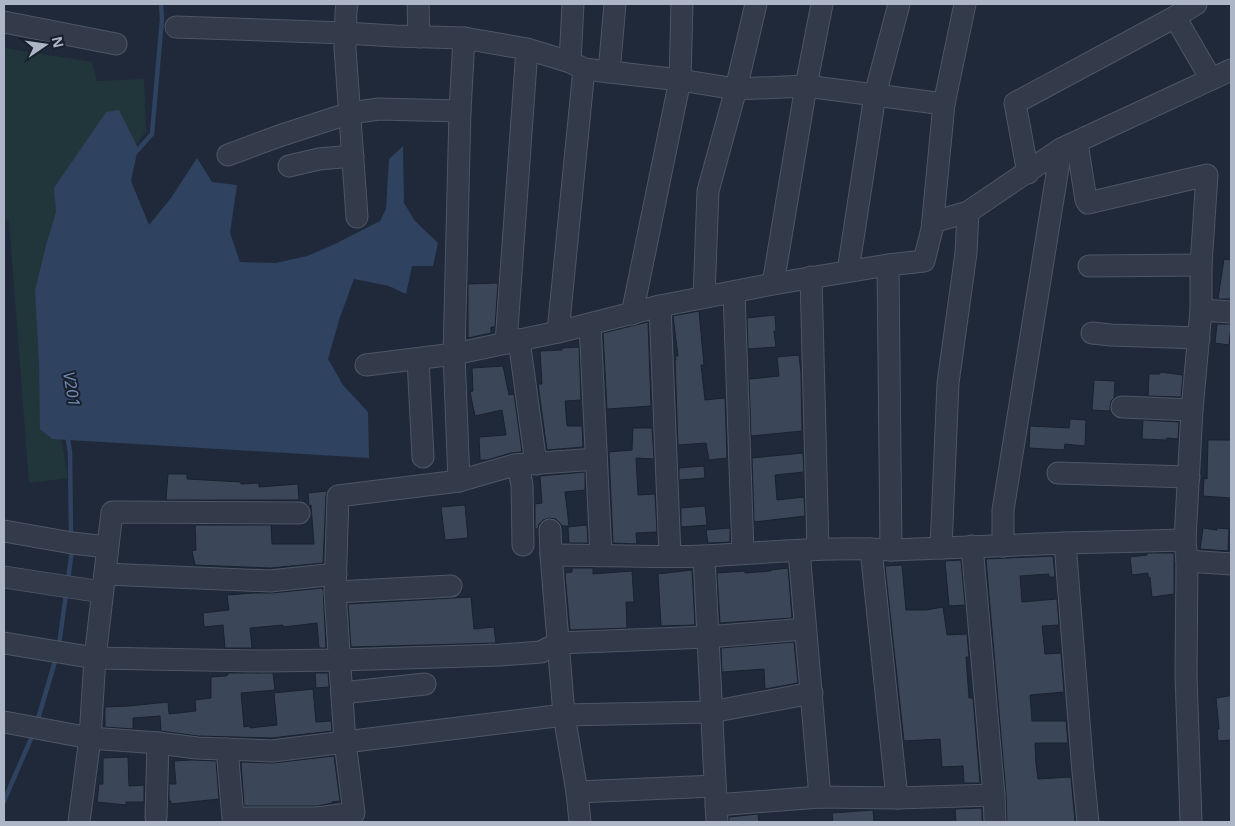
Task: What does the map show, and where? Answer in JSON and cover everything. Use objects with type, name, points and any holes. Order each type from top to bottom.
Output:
[{"type":"street","points":[[347,4],[345,48],[357,217]]},
{"type":"street","points":[[418,4],[419,37]]},
{"type":"street","points":[[558,332],[577,65],[573,4]]},
{"type":"street","points":[[609,72],[615,4]]},
{"type":"street","points":[[632,314],[680,80],[682,4]]},
{"type":"street","points":[[704,297],[708,191],[736,89],[756,4]]},
{"type":"street","points":[[773,284],[806,86],[822,4]]},
{"type":"street","points":[[848,271],[875,95],[899,4]]},
{"type":"street","points":[[366,365],[454,354],[558,332],[660,306],[704,297],[811,277],[924,261],[933,222],[944,104],[965,4]]},
{"type":"street","points":[[1028,173],[1016,103],[1176,17],[1196,4]]},
{"type":"street","points":[[1176,17],[1211,79]]},
{"type":"street","points":[[4,22],[116,44]]},
{"type":"street","points":[[176,27],[464,38],[528,49],[577,65],[609,72],[736,89],[806,86],[944,104]]},
{"type":"street","points":[[459,481],[454,354],[456,235],[464,38]]},
{"type":"street","points":[[523,545],[522,485],[527,464],[513,342],[528,49]]},
{"type":"street","points":[[933,222],[968,212],[1069,146],[1231,70]]},
{"type":"street","points":[[228,155],[350,113],[380,109],[460,112]]},
{"type":"street","points":[[1069,146],[1088,203],[1207,175],[1201,265],[1201,310],[1192,410],[1185,540],[1187,561],[1186,675],[1191,822]]},
{"type":"street","points":[[1003,546],[1003,510],[1069,146]]},
{"type":"street","points":[[289,166],[319,159],[353,156]]},
{"type":"street","points":[[941,548],[948,383],[966,253],[968,212]]},
{"type":"street","points":[[888,265],[881,549],[897,798]]},
{"type":"street","points":[[1089,266],[1201,265]]},
{"type":"street","points":[[811,277],[808,550],[805,629],[820,797]]},
{"type":"street","points":[[734,292],[743,553]]},
{"type":"street","points":[[660,306],[670,556]]},
{"type":"street","points":[[1201,310],[1231,312]]},
{"type":"street","points":[[590,324],[601,555]]},
{"type":"street","points":[[1092,333],[1199,338]]},
{"type":"street","points":[[418,358],[423,457]]},
{"type":"street","points":[[1122,407],[1192,410]]},
{"type":"street","points":[[227,749],[233,818],[318,820],[354,813],[345,742],[336,583],[338,496],[459,481],[527,464],[596,459]]},
{"type":"street","points":[[1058,473],[1189,477]]},
{"type":"street","points":[[79,822],[90,738],[95,658],[112,512],[299,513]]},
{"type":"street","points":[[550,530],[564,715],[580,822]]},
{"type":"street","points":[[4,531],[72,543],[107,546]]},
{"type":"street","points":[[551,555],[704,556],[808,550],[941,548],[1185,540]]},
{"type":"street","points":[[1065,543],[1088,822]]},
{"type":"street","points":[[972,546],[995,822]]},
{"type":"street","points":[[704,556],[716,804]]},
{"type":"street","points":[[1187,561],[1231,564]]},
{"type":"street","points":[[4,577],[67,586],[104,583],[270,581],[451,586]]},
{"type":"street","points":[[4,643],[95,658],[262,661],[340,660],[492,656],[541,652],[558,643],[707,637],[805,629]]},
{"type":"street","points":[[342,693],[425,684]]},
{"type":"street","points":[[4,722],[90,738],[196,748],[272,751],[564,715],[711,712],[812,693]]},
{"type":"street","points":[[156,817],[158,743]]},
{"type":"street","points":[[577,792],[716,804],[820,797],[897,798],[994,795]]},
{"type":"green space","points":[[4,48],[92,62],[97,81],[144,79],[146,131],[51,267],[45,340],[68,478],[29,483],[9,220],[4,221]]},
{"type":"water","points":[[119,110],[138,148],[131,181],[149,225],[171,198],[197,158],[212,182],[237,185],[230,233],[240,262],[276,263],[307,256],[380,221],[386,209],[389,159],[403,146],[404,203],[415,221],[438,243],[433,266],[412,266],[406,294],[389,286],[354,279],[340,317],[328,359],[343,385],[368,412],[369,458],[52,439],[40,429],[35,291],[56,212],[54,188],[106,112]]},
{"type":"building","points":[[1224,259],[1231,260],[1231,299],[1218,299]]},
{"type":"building","points":[[498,283],[495,327],[491,327],[491,333],[468,338],[468,284]]},
{"type":"building","points":[[699,311],[704,365],[701,365],[705,400],[725,398],[727,458],[709,460],[706,443],[678,445],[675,356],[678,356],[673,316]]},
{"type":"building","points":[[775,315],[776,347],[748,349],[747,318]]},
{"type":"building","points":[[648,322],[651,406],[607,409],[603,333]]},
{"type":"building","points":[[1217,324],[1231,324],[1229,345],[1215,343]]},
{"type":"building","points":[[579,347],[581,400],[565,401],[567,426],[582,426],[583,447],[547,450],[538,384],[542,384],[540,351]]},
{"type":"building","points":[[799,355],[802,431],[751,436],[749,379],[779,376],[777,357]]},
{"type":"building","points":[[503,366],[509,395],[514,394],[522,452],[480,460],[479,437],[506,435],[502,410],[475,416],[470,392],[473,391],[472,368]]},
{"type":"building","points":[[1160,372],[1183,375],[1181,397],[1148,396],[1149,374],[1160,374]]},
{"type":"building","points":[[1094,380],[1115,381],[1114,398],[1111,401],[1110,411],[1092,410]]},
{"type":"building","points":[[1070,419],[1086,420],[1085,446],[1065,444],[1064,450],[1029,448],[1030,426],[1069,428]]},
{"type":"building","points":[[1143,420],[1179,422],[1178,439],[1142,439]]},
{"type":"building","points":[[633,428],[652,428],[654,459],[636,458],[638,495],[655,494],[657,532],[636,533],[637,544],[613,543],[609,452],[632,450]]},
{"type":"building","points":[[1208,440],[1231,440],[1231,498],[1203,496],[1204,478],[1207,479]]},
{"type":"building","points":[[803,453],[804,472],[775,475],[777,500],[804,497],[805,516],[754,522],[752,458]]},
{"type":"building","points":[[704,466],[705,478],[679,480],[679,468]]},
{"type":"building","points":[[585,472],[585,490],[565,492],[569,526],[562,526],[556,519],[549,518],[543,520],[539,524],[538,529],[535,529],[535,504],[542,503],[540,476]]},
{"type":"building","points":[[168,474],[187,474],[187,479],[241,482],[241,484],[259,483],[259,487],[298,484],[299,500],[166,500]]},
{"type":"building","points":[[327,491],[323,563],[270,568],[195,565],[192,551],[196,550],[195,525],[271,525],[272,544],[314,544],[311,505],[309,506],[308,493]]},
{"type":"building","points":[[465,505],[468,538],[445,540],[441,507]]},
{"type":"building","points":[[705,506],[707,525],[681,527],[681,508]]},
{"type":"building","points":[[587,525],[588,543],[569,543],[568,527]]},
{"type":"building","points":[[730,528],[730,542],[708,543],[706,530]]},
{"type":"building","points":[[1203,528],[1229,529],[1228,551],[1200,549]]},
{"type":"building","points":[[1147,553],[1174,553],[1174,594],[1152,597],[1148,573],[1132,575],[1130,557],[1147,555]]},
{"type":"building","points":[[1053,556],[1055,577],[1049,577],[1049,574],[1020,576],[1022,602],[1057,599],[1059,625],[1042,626],[1045,654],[1061,653],[1064,692],[1030,695],[1032,721],[1066,721],[1068,743],[1035,743],[1036,764],[1038,779],[1071,777],[1075,822],[1007,822],[986,559]]},
{"type":"building","points":[[961,560],[965,605],[949,606],[945,561]]},
{"type":"building","points":[[902,565],[906,610],[926,610],[943,607],[947,635],[967,634],[969,657],[966,657],[969,698],[973,698],[980,783],[964,783],[963,766],[942,767],[940,739],[904,741],[885,566]]},
{"type":"building","points":[[572,568],[593,568],[593,574],[632,571],[634,602],[626,602],[627,628],[570,630],[565,573],[572,572]]},
{"type":"building","points":[[788,568],[792,618],[720,623],[717,573],[745,571],[745,573]]},
{"type":"building","points":[[692,570],[695,625],[661,626],[658,574]]},
{"type":"building","points":[[323,588],[326,648],[319,648],[317,623],[250,628],[252,648],[225,648],[223,625],[204,627],[203,613],[229,610],[227,595]]},
{"type":"building","points":[[471,597],[474,629],[494,627],[496,643],[351,647],[348,604]]},
{"type":"building","points":[[794,642],[798,683],[765,689],[764,669],[722,672],[721,648]]},
{"type":"building","points":[[228,673],[273,673],[275,690],[241,693],[244,727],[277,725],[274,693],[313,689],[316,722],[331,721],[332,731],[271,738],[198,736],[161,731],[160,716],[133,718],[133,729],[105,727],[105,707],[168,702],[169,714],[196,711],[195,700],[211,698],[211,677],[226,676]]},
{"type":"building","points":[[315,673],[328,673],[329,687],[316,688]]},
{"type":"building","points":[[1231,696],[1231,740],[1218,741],[1217,729],[1219,729],[1216,698]]},
{"type":"building","points":[[334,756],[340,801],[317,806],[244,806],[241,762],[273,763]]},
{"type":"building","points":[[128,757],[129,786],[144,785],[144,802],[126,802],[126,805],[97,802],[99,784],[103,784],[103,758]]},
{"type":"building","points":[[174,761],[216,761],[219,799],[171,804],[171,801],[169,801],[169,784],[176,784]]},
{"type":"building","points":[[982,808],[982,822],[956,822],[955,809]]},
{"type":"building","points":[[873,810],[874,822],[833,822],[832,813]]},
{"type":"building","points":[[758,814],[759,822],[729,822],[729,817]]},
{"type":"waterway","name":"V201","points":[[135,153],[152,134],[162,19],[161,4]]},
{"type":"waterway","name":"V201","points":[[67,434],[70,452],[71,536]]},
{"type":"waterway","name":"V201","points":[[68,581],[72,549]]},
{"type":"waterway","name":"V201","points":[[59,645],[66,594]]},
{"type":"waterway","name":"V201","points":[[37,722],[56,658]]},
{"type":"waterway","name":"V201","points":[[4,801],[33,734]]}]
